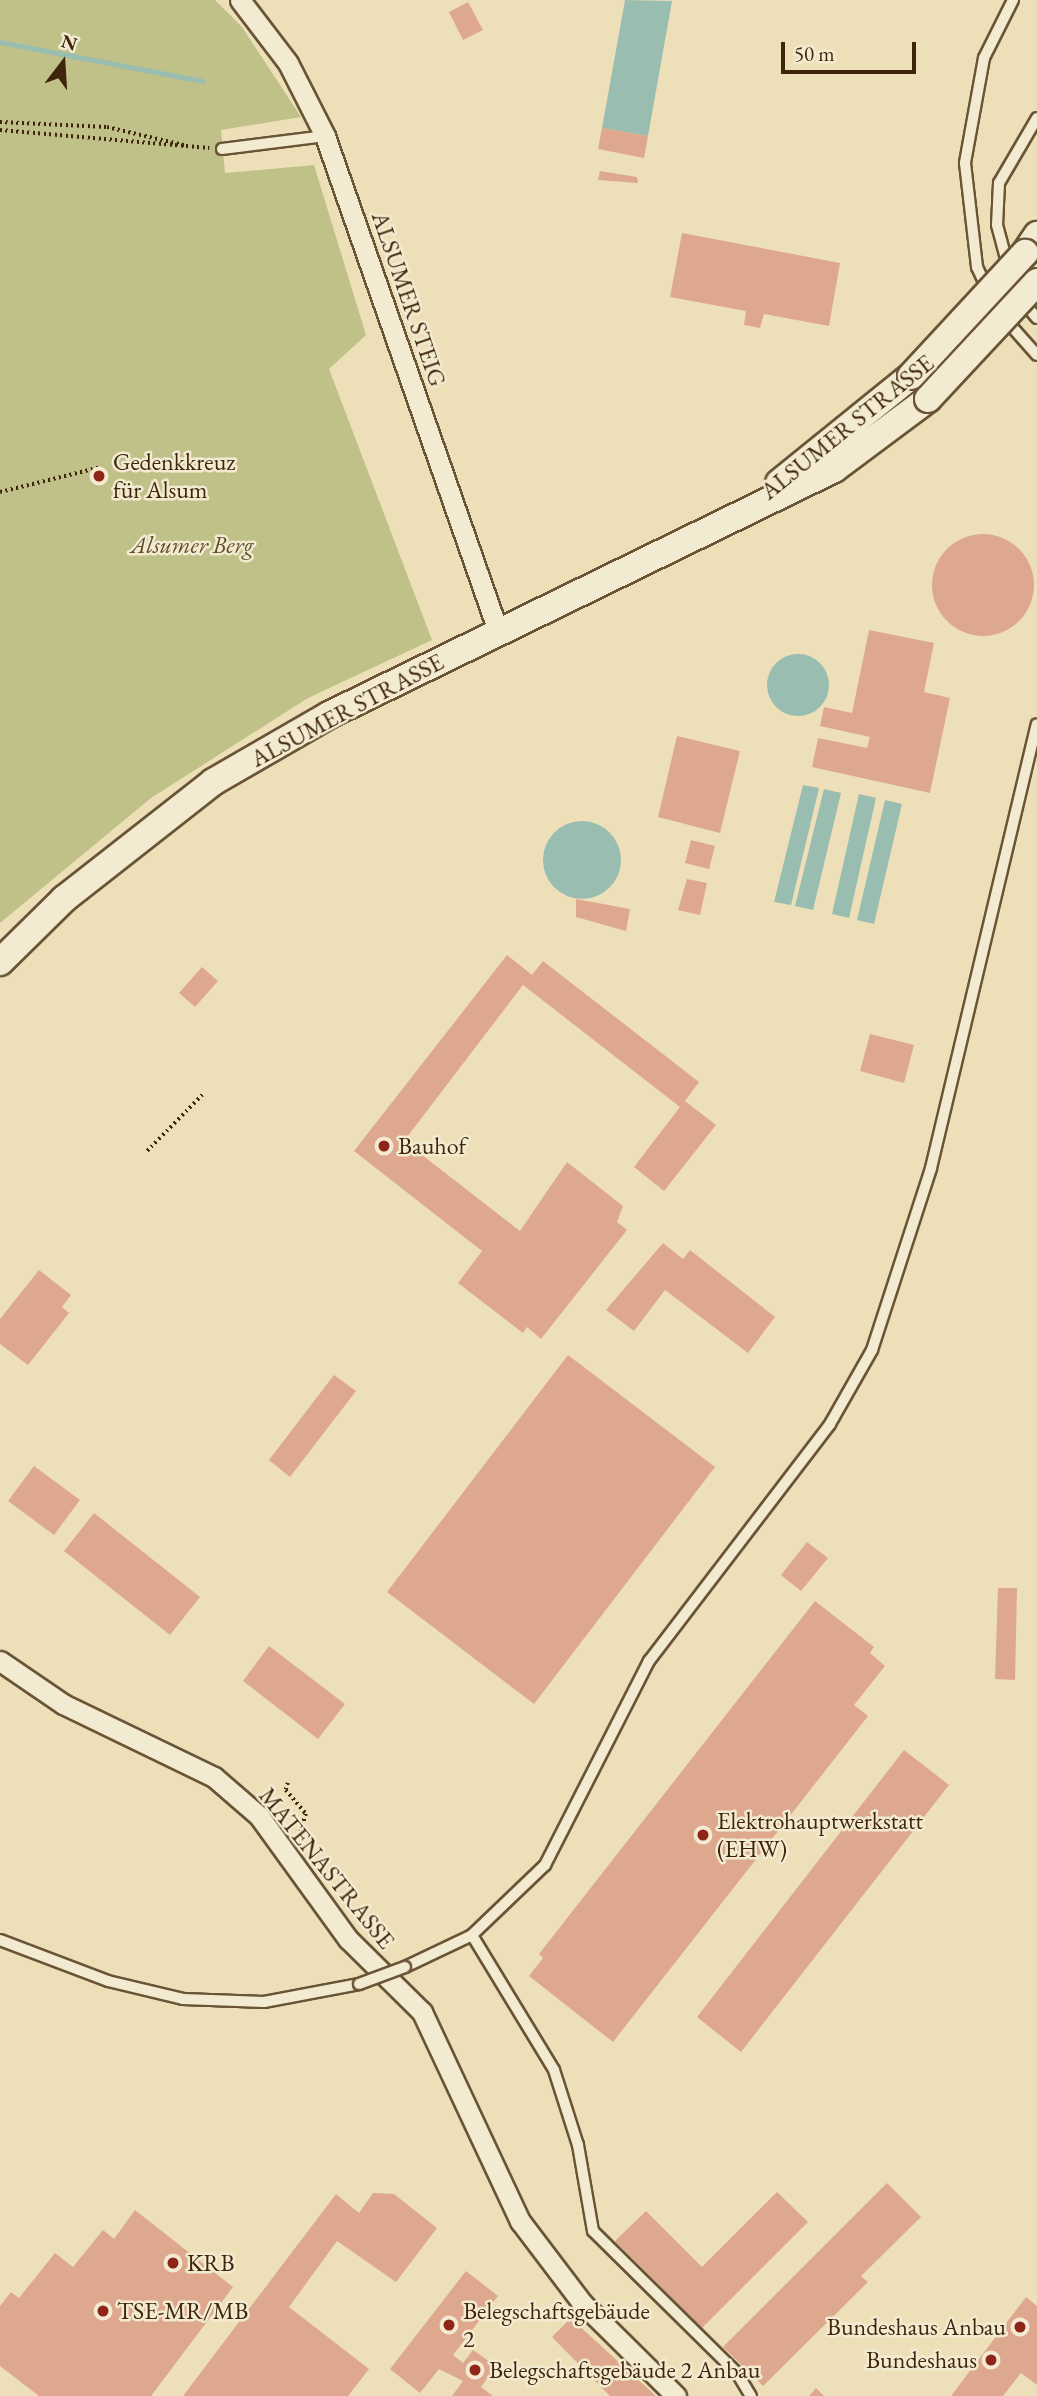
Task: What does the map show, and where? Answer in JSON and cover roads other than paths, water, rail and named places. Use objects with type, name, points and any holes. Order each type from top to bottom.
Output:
[{"type":"street","name":"ALSUMER STEIG","points":[[240,0],[288,62],[324,136],[498,631]]},
{"type":"street","name":"ALSUMER STRASSE","points":[[733,518],[911,376],[1031,244]]},
{"type":"street","name":"ALSUMER STRASSE","points":[[0,962],[64,899],[213,782],[329,715],[834,469],[928,399],[1037,282]]},
{"type":"street","name":"MATENASTRASSE","points":[[1,1665],[63,1704],[214,1777],[259,1816],[348,1939],[422,2012],[520,2221],[583,2304],[676,2396]]},
{"type":"lane","points":[[1013,0],[984,58],[965,163],[977,267],[997,310],[1037,355]]},
{"type":"lane","points":[[1037,118],[999,183],[997,225],[1015,292],[1037,318]]},
{"type":"lane","points":[[222,149],[324,136]]},
{"type":"lane","points":[[0,1940],[108,1981],[183,1999],[264,2002],[359,1984],[405,1967],[472,1935],[545,1865],[649,1661],[822,1434],[872,1350],[931,1168],[1037,724]]},
{"type":"lane","points":[[472,1935],[554,2070],[578,2145],[593,2231],[737,2373],[751,2396]]},
{"type":"water","points":[[625,0],[672,1],[648,136],[602,128]]},
{"type":"water","points":[[792,654],[804,654],[820,663],[827,673],[827,697],[820,707],[804,716],[792,716],[781,711],[772,702],[767,691],[767,679],[772,668],[781,659]]},
{"type":"water","points":[[803,785],[819,788],[791,905],[774,902]]},
{"type":"water","points":[[824,789],[841,793],[813,910],[795,906]]},
{"type":"water","points":[[859,794],[876,798],[849,918],[832,914]]},
{"type":"water","points":[[885,800],[902,804],[874,924],[857,920]]},
{"type":"water","points":[[582,821],[597,824],[610,832],[618,845],[621,860],[618,875],[610,888],[597,896],[582,899],[567,896],[554,888],[546,875],[543,860],[546,845],[554,832],[567,824]]},
{"type":"waterway","points":[[0,42],[202,81]]},
{"type":"place","name":"Gedenkkreuz für Alsum","points":[[99,476]]},
{"type":"place","name":"Bauhof","points":[[384,1146]]},
{"type":"place","name":"Elektrohauptwerkstatt (EHW)","points":[[703,1835]]},
{"type":"place","name":"KRB","points":[[173,2263]]},
{"type":"place","name":"TSE-MR/MB","points":[[103,2311]]},
{"type":"place","name":"Belegschaftsgebäude 2","points":[[449,2325]]},
{"type":"place","name":"Bundeshaus Anbau","points":[[1020,2327]]},
{"type":"place","name":"Bundeshaus","points":[[991,2360]]},
{"type":"place","name":"Belegschaftsgebäude 2 Anbau","points":[[475,2370]]},
{"type":"park label","name":"Alsumer Berg","points":[[192,545]]}]
